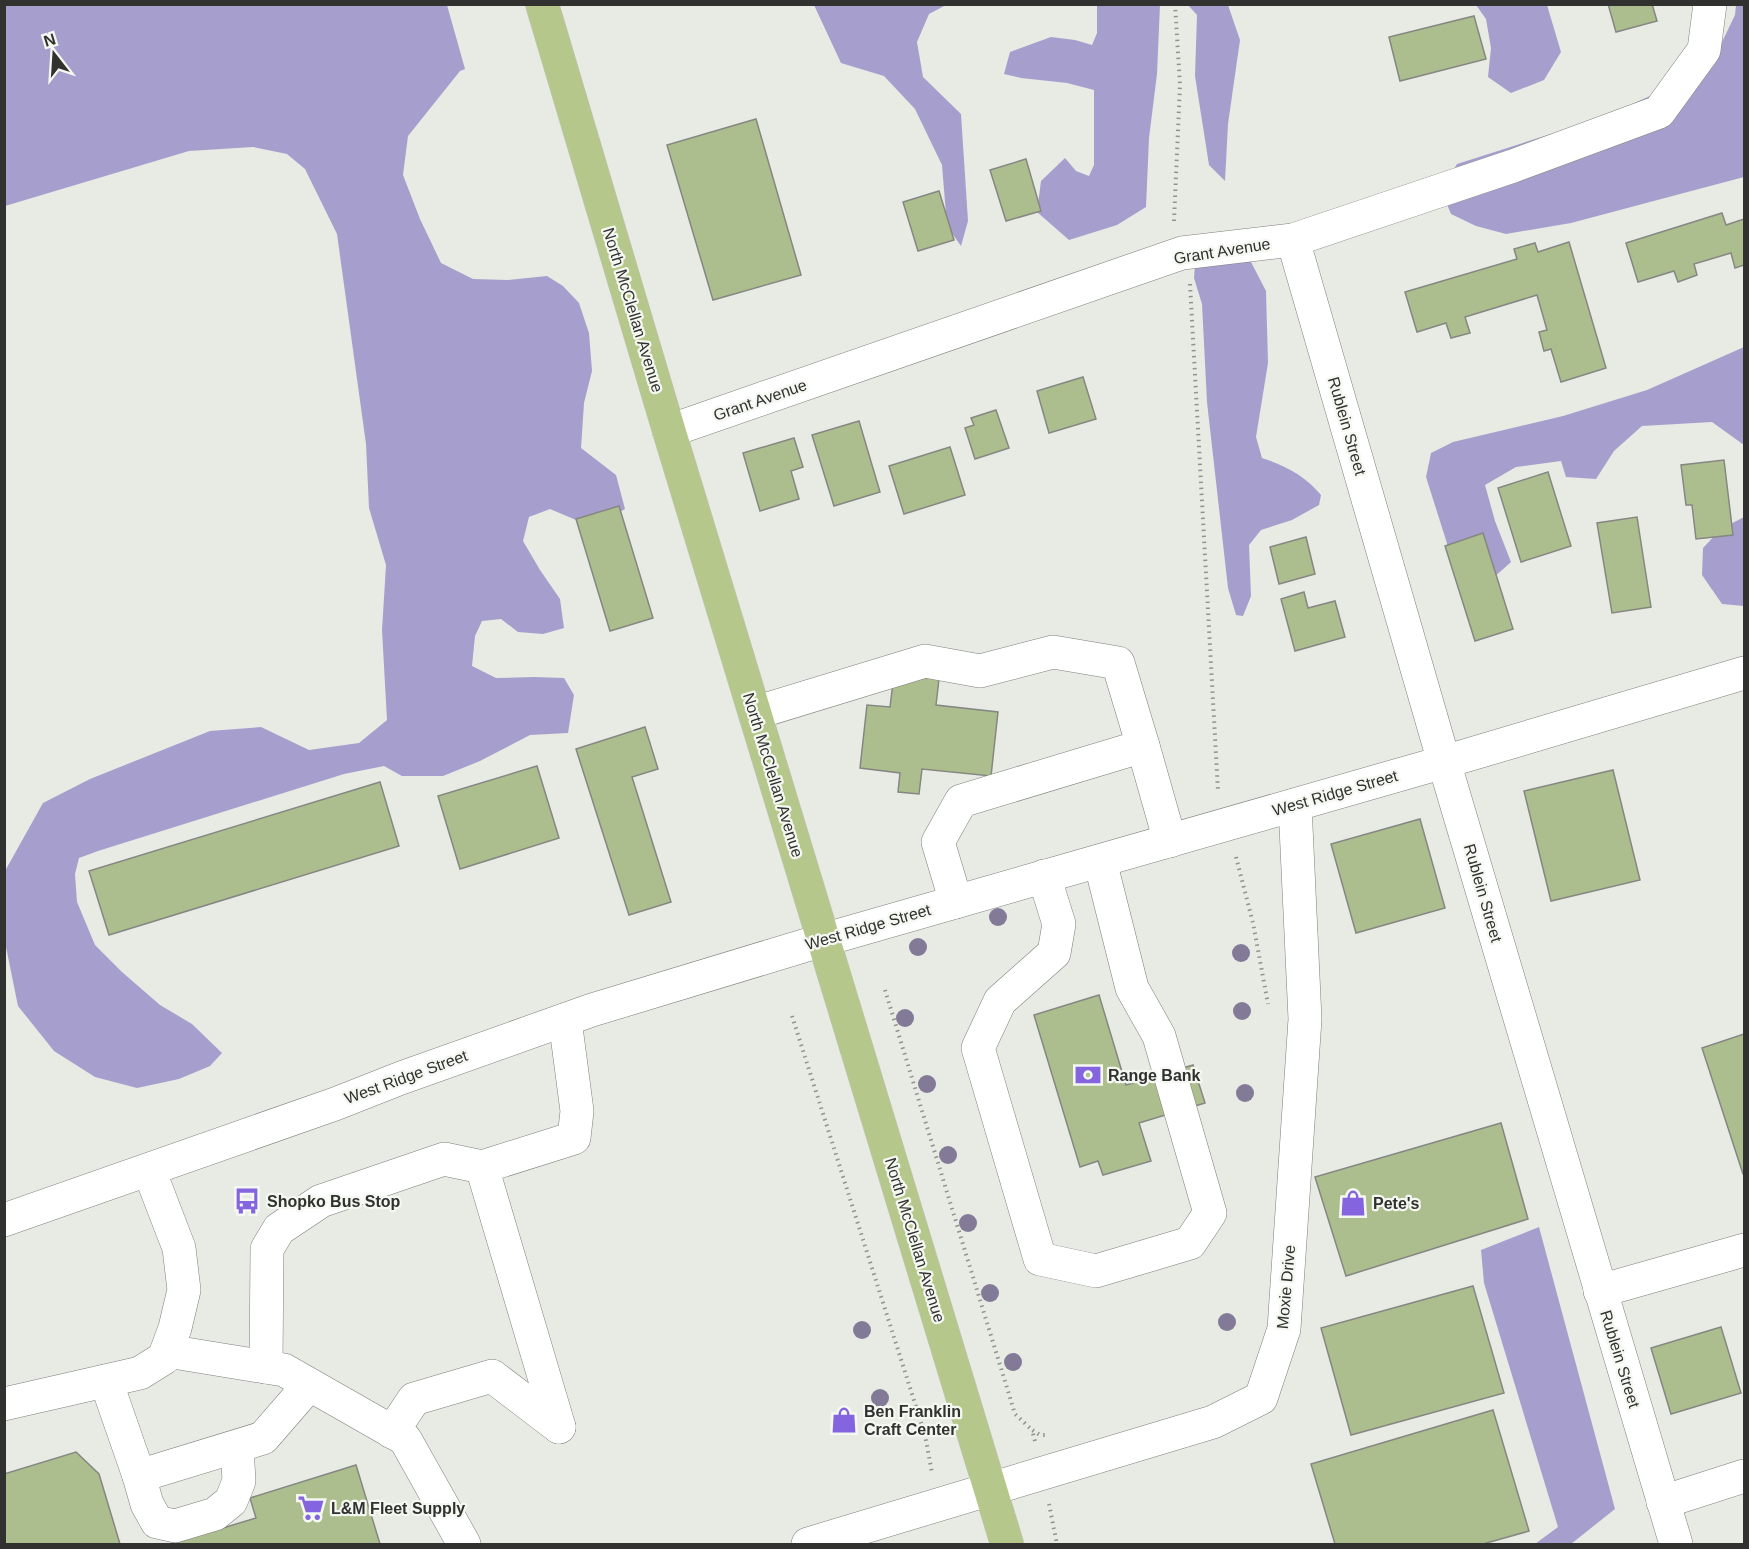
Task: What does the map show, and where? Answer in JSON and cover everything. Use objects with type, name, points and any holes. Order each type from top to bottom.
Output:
[{"type":"main road","name":"North McClellan Avenue","points":[[542,4],[669,432],[1007,1545]]},
{"type":"street","name":"Grant Avenue","points":[[669,432],[1182,253],[1293,240],[1513,166],[1659,112],[1704,50],[1710,4]]},
{"type":"street","name":"Rublein Street","points":[[1293,240],[1444,762],[1676,1545]]},
{"type":"street","points":[[754,713],[925,661],[980,671],[1053,652],[1118,663],[1170,841]]},
{"type":"street","name":"West Ridge Street","points":[[4,1220],[603,1007],[823,940],[1444,762],[1744,673]]},
{"type":"street","points":[[956,902],[938,842],[961,801],[1143,746]]},
{"type":"street","name":"Moxie Drive","points":[[808,1545],[887,1533],[938,1506],[1214,1422],[1261,1398],[1284,1329],[1305,1018],[1295,805]]},
{"type":"street","points":[[1044,876],[1059,924],[1054,953],[1000,1001],[978,1048],[1040,1259],[1096,1271],[1190,1242],[1210,1213],[1159,1036],[1132,988],[1100,861]]},
{"type":"street","points":[[266,1367],[267,1249],[279,1229],[321,1201],[444,1159],[482,1167],[574,1138],[577,1112],[565,1020]]},
{"type":"street","points":[[392,1432],[414,1399],[492,1376],[559,1427],[482,1167]]},
{"type":"street","points":[[4,1404],[140,1373],[164,1358],[175,1328],[184,1290],[179,1248],[149,1170]]},
{"type":"street","points":[[1600,1291],[1744,1250]]},
{"type":"street","points":[[167,1351],[285,1370],[405,1439],[464,1545]]},
{"type":"street","points":[[106,1381],[147,1504],[157,1522],[175,1526],[215,1514],[231,1501],[239,1481],[237,1447]]},
{"type":"street","points":[[139,1476],[263,1438],[309,1385]]},
{"type":"street","points":[[1663,1502],[1744,1476]]},
{"type":"path","points":[[1174,225],[1180,85],[1176,4]]},
{"type":"path","points":[[1189,279],[1217,788]]},
{"type":"path","points":[[885,990],[1015,1414],[1032,1430]]},
{"type":"path","points":[[792,1016],[925,1435],[938,1506]]},
{"type":"shaded area","points":[[5,5],[447,5],[465,69],[460,71],[408,136],[403,175],[420,219],[441,263],[473,279],[508,280],[547,276],[563,286],[579,303],[589,333],[592,371],[584,403],[581,448],[616,475],[625,509],[609,518],[576,520],[550,509],[529,517],[523,541],[560,599],[564,628],[543,634],[518,632],[501,619],[482,621],[475,636],[472,666],[496,678],[564,678],[574,695],[568,733],[530,735],[480,761],[443,776],[402,776],[384,766],[344,774],[79,858],[75,874],[77,902],[95,945],[160,1005],[192,1024],[222,1053],[210,1066],[179,1079],[137,1088],[95,1077],[54,1051],[18,1006],[5,942],[5,871],[43,803],[90,779],[210,731],[261,727],[309,750],[359,743],[387,720],[382,630],[386,565],[369,508],[366,444],[337,234],[305,169],[287,154],[253,147],[189,151],[5,206]]},
{"type":"shaded area","points":[[814,5],[946,5],[929,14],[917,42],[923,77],[961,114],[968,221],[961,246],[947,226],[942,165],[915,109],[884,76],[841,63]]},
{"type":"shaded area","points":[[1097,5],[1160,5],[1146,207],[1117,225],[1069,240],[1037,212],[1041,181],[1065,158],[1076,171],[1089,176],[1094,165],[1094,90],[1067,83],[1004,74],[1010,52],[1051,37],[1092,45],[1097,33]]},
{"type":"shaded area","points":[[1188,5],[1228,5],[1240,40],[1228,124],[1225,181],[1209,165],[1195,76],[1197,15]]},
{"type":"shaded area","points":[[1476,5],[1547,5],[1561,52],[1544,80],[1511,93],[1488,77],[1491,48],[1486,19]]},
{"type":"shaded area","points":[[1736,5],[1744,5],[1744,177],[1571,223],[1506,234],[1476,226],[1451,214],[1441,190],[1457,164],[1604,117],[1709,69],[1735,15]]},
{"type":"shaded area","points":[[1240,254],[1251,262],[1266,291],[1268,363],[1256,437],[1262,458],[1295,472],[1321,495],[1319,505],[1292,520],[1261,530],[1249,545],[1251,596],[1243,616],[1236,615],[1228,588],[1207,402],[1202,304],[1194,278],[1195,265]]},
{"type":"shaded area","points":[[1744,347],[1744,445],[1712,422],[1642,426],[1614,451],[1596,479],[1566,477],[1561,461],[1516,467],[1485,485],[1495,521],[1511,562],[1492,579],[1451,556],[1426,477],[1431,453],[1453,442],[1563,416],[1647,390]]},
{"type":"shaded area","points":[[1744,517],[1744,606],[1722,604],[1702,575],[1703,548],[1721,529]]},
{"type":"shaded area","points":[[1539,1227],[1615,1509],[1571,1544],[1535,1544],[1558,1527],[1484,1283],[1481,1250]]},
{"type":"building","points":[[1608,4],[1652,4],[1657,21],[1616,32]]},
{"type":"building","points":[[1474,16],[1486,59],[1400,81],[1389,37]]},
{"type":"building","points":[[756,119],[801,275],[713,300],[667,145]]},
{"type":"building","points":[[1026,159],[1041,211],[1006,221],[990,170]]},
{"type":"building","points":[[939,191],[954,240],[918,251],[903,202]]},
{"type":"building","points":[[1722,213],[1726,225],[1744,219],[1744,265],[1735,268],[1731,253],[1694,264],[1697,275],[1678,282],[1674,271],[1638,282],[1626,243]]},
{"type":"building","points":[[1569,242],[1606,368],[1561,382],[1551,349],[1544,351],[1539,332],[1547,330],[1537,295],[1465,317],[1470,333],[1451,338],[1446,323],[1417,332],[1405,292],[1517,259],[1514,249],[1535,243],[1538,252]]},
{"type":"building","points":[[1083,377],[1096,419],[1049,433],[1037,391]]},
{"type":"building","points":[[996,410],[1009,448],[975,459],[965,428],[974,425],[971,418]]},
{"type":"building","points":[[859,421],[880,492],[834,506],[812,435]]},
{"type":"building","points":[[794,438],[803,467],[791,471],[799,499],[760,511],[743,453]]},
{"type":"building","points":[[950,447],[965,495],[904,514],[889,466]]},
{"type":"building","points":[[1724,460],[1733,535],[1696,539],[1692,505],[1686,505],[1681,465]]},
{"type":"building","points":[[1548,472],[1571,546],[1521,562],[1498,488]]},
{"type":"building","points":[[619,506],[653,618],[610,631],[576,519]]},
{"type":"building","points":[[1637,517],[1651,607],[1612,613],[1597,523]]},
{"type":"building","points":[[1483,533],[1513,629],[1475,641],[1445,546]]},
{"type":"building","points":[[1306,537],[1315,574],[1279,584],[1270,547]]},
{"type":"building","points":[[1304,592],[1308,608],[1335,601],[1345,637],[1295,651],[1281,599]]},
{"type":"building","points":[[894,674],[939,679],[936,705],[998,712],[991,776],[922,769],[919,794],[898,792],[900,773],[860,768],[867,705],[890,707]]},
{"type":"building","points":[[645,727],[658,769],[632,777],[671,902],[629,915],[576,749]]},
{"type":"building","points":[[537,766],[559,838],[460,869],[438,796]]},
{"type":"building","points":[[1613,770],[1640,880],[1551,901],[1524,791]]},
{"type":"building","points":[[380,782],[399,846],[109,935],[89,871]]},
{"type":"building","points":[[1420,819],[1445,908],[1356,933],[1331,844]]},
{"type":"building","name":"Range Bank","points":[[1099,995],[1126,1085],[1193,1065],[1205,1103],[1139,1123],[1151,1161],[1103,1175],[1098,1161],[1080,1167],[1034,1015]]},
{"type":"building","points":[[1744,1034],[1744,1174],[1743,1174],[1702,1048]]},
{"type":"building","points":[[1501,1123],[1528,1219],[1346,1276],[1315,1177]]},
{"type":"building","points":[[1473,1286],[1504,1393],[1351,1435],[1321,1328]]},
{"type":"building","points":[[1721,1327],[1741,1393],[1671,1414],[1651,1348]]},
{"type":"building","points":[[1493,1410],[1529,1531],[1483,1544],[1335,1544],[1311,1464]]},
{"type":"building","points":[[76,1452],[99,1474],[120,1544],[4,1544],[4,1474]]},
{"type":"building","name":"L&M Fleet Supply","points":[[356,1465],[380,1544],[170,1544],[256,1518],[250,1498]]},
{"type":"place","name":"Range Bank","points":[[1088,1075]]},
{"type":"place","name":"Shopko Bus Stop","points":[[247,1201]]},
{"type":"place","name":"Pete's","points":[[1353,1203]]},
{"type":"place","name":"Ben Franklin Craft Center","points":[[844,1420]]},
{"type":"place","name":"L&M Fleet Supply","points":[[311,1508]]}]
